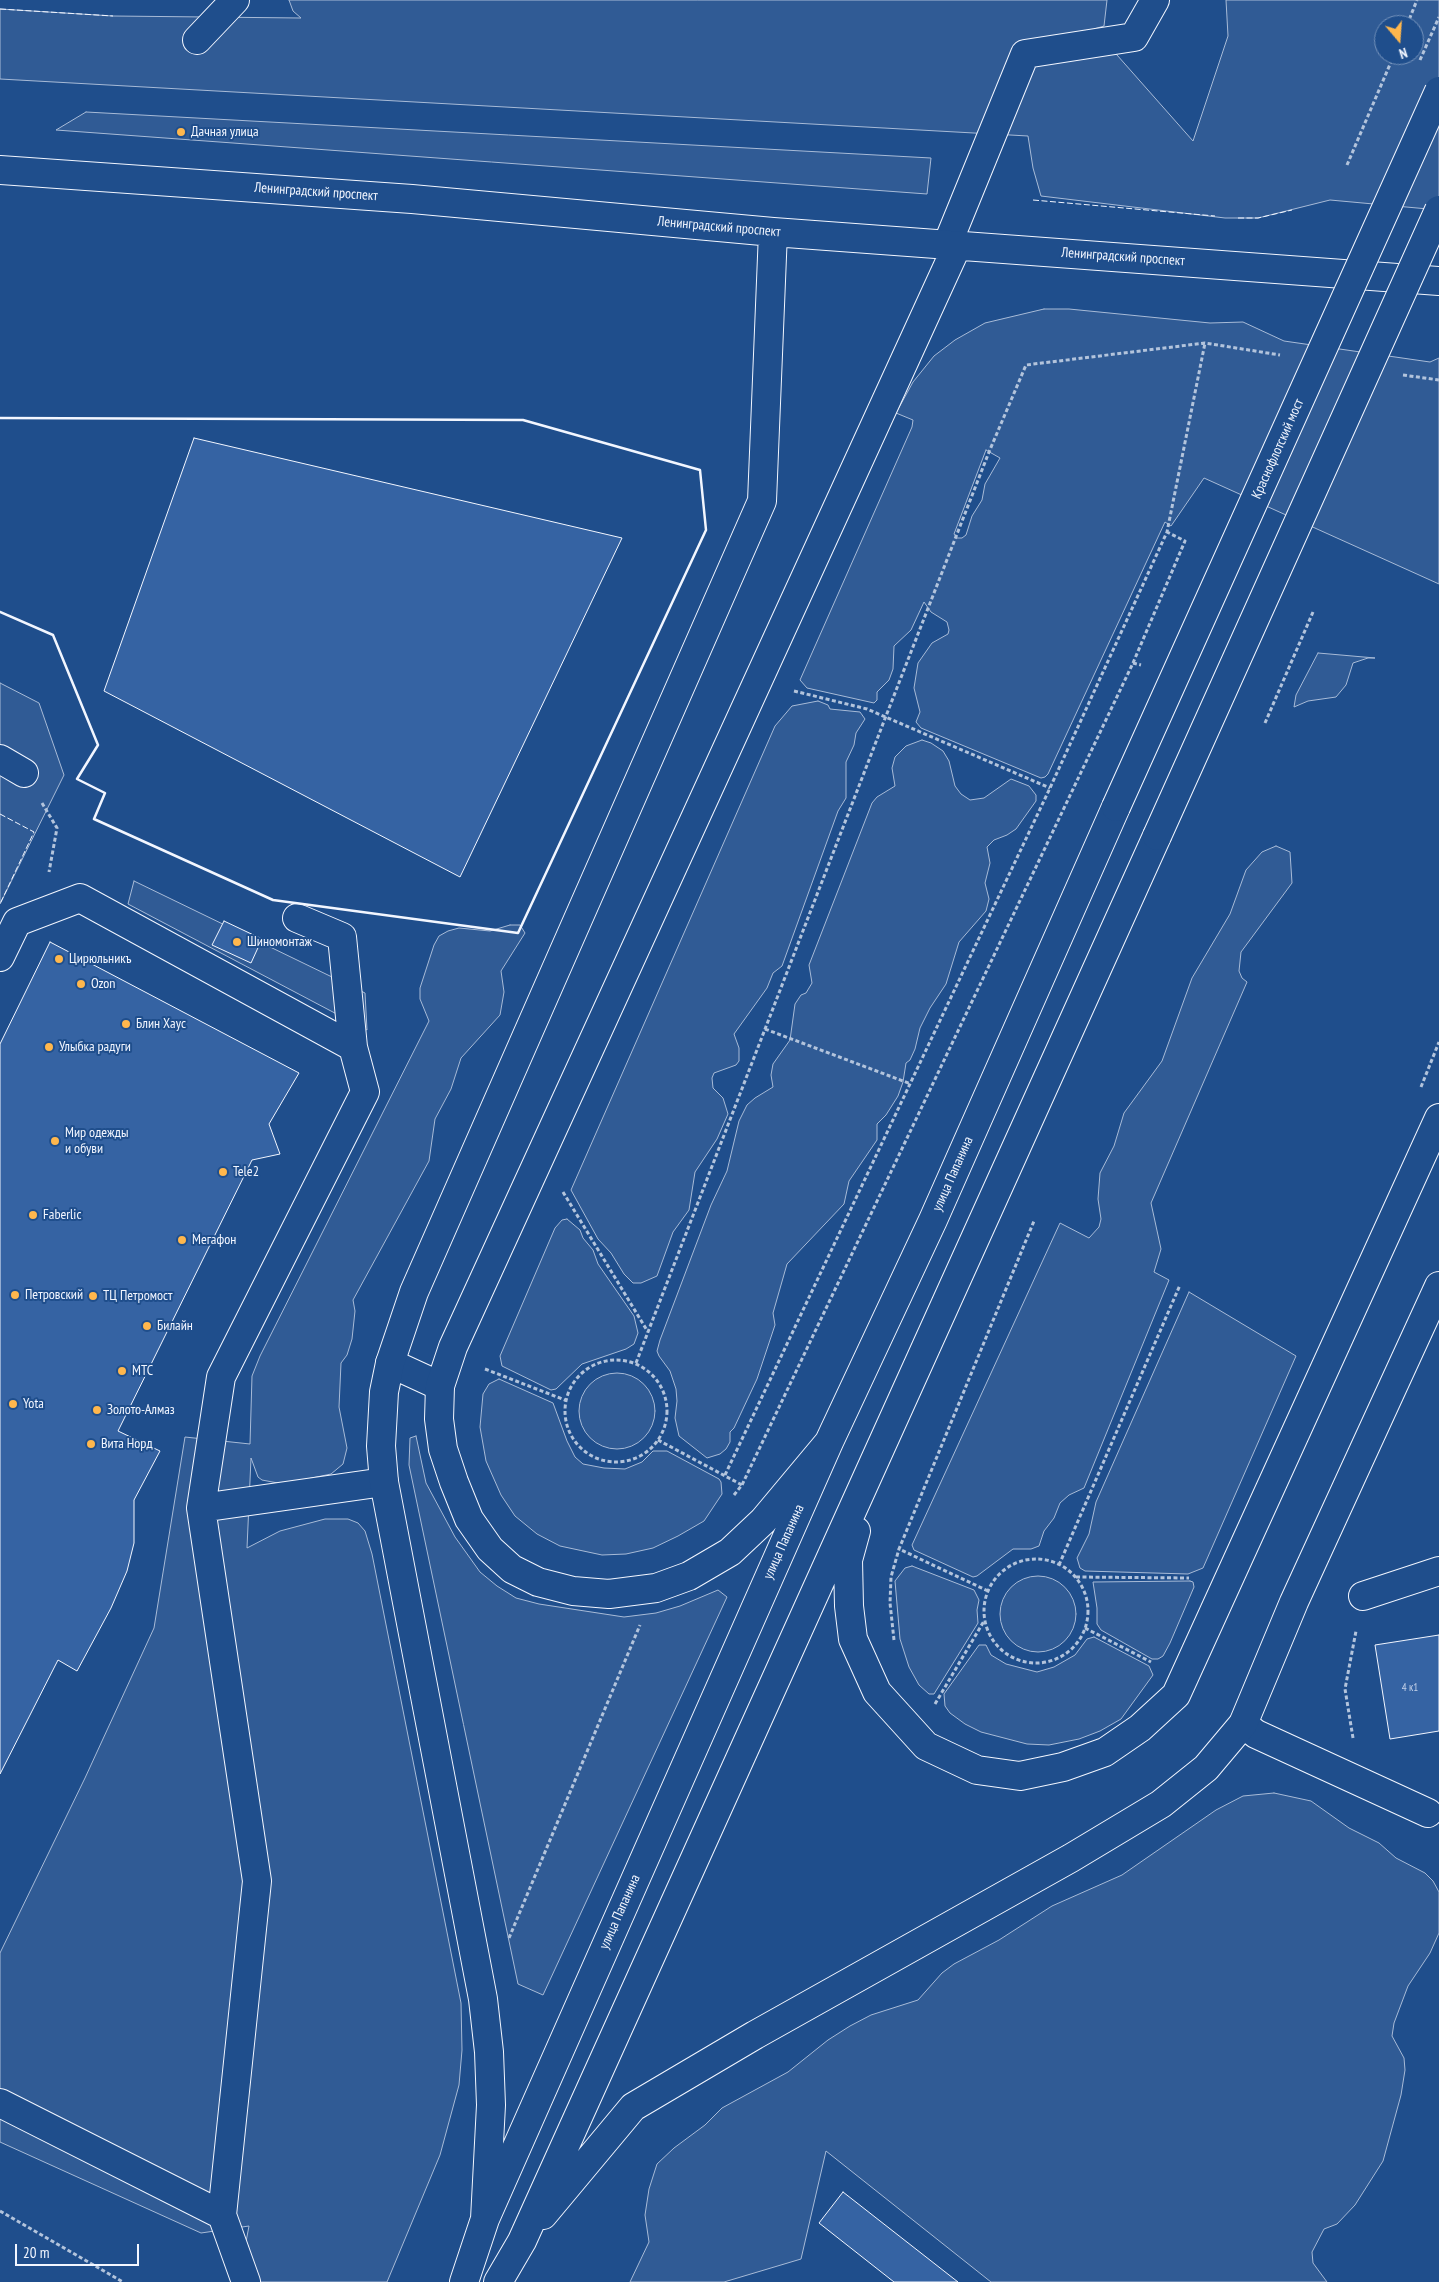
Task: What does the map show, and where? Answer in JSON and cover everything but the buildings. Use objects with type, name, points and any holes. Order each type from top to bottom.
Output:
[{"type":"main road","points":[[197,40],[235,0]]},
{"type":"main road","points":[[829,1442],[763,1521],[730,1552],[689,1576],[656,1588],[609,1594],[573,1591],[538,1582],[512,1569],[490,1549],[469,1519],[451,1474],[444,1449],[439,1419],[440,1386],[457,1338],[952,245],[1025,54],[1134,37],[1154,0]]},
{"type":"main road","name":"Краснофлотский мост","points":[[1116,807],[1439,91]]},
{"type":"main road","name":"Ленинградский проспект","points":[[0,170],[412,199],[773,232],[1439,281]]},
{"type":"main road","points":[[498,2282],[522,2241],[975,1242],[1439,210]]},
{"type":"main road","points":[[485,2219],[491,2105],[489,2052],[483,1999],[384,1482],[381,1446],[384,1392],[390,1363],[414,1292],[762,501],[773,232]]},
{"type":"main road","points":[[0,759],[24,773]]},
{"type":"main road","name":"улица Папанина","points":[[464,2282],[485,2219],[829,1442],[933,1220],[1116,807]]},
{"type":"main road","points":[[0,957],[17,922],[80,898],[353,1047]]},
{"type":"main road","points":[[246,2282],[222,2214],[257,1881],[201,1508],[221,1377],[365,1092],[353,1047],[342,937],[297,918]]},
{"type":"main road","points":[[878,1455],[848,1560],[849,1606],[853,1638],[877,1692],[926,1746],[977,1770],[1020,1776],[1063,1767],[1105,1752],[1140,1728],[1176,1696],[1439,1118]]},
{"type":"main road","points":[[522,2241],[633,2107],[756,2035],[1071,1858],[1161,1804],[1206,1768],[1243,1724],[1294,1602],[1439,1286]]},
{"type":"main road","points":[[390,1363],[440,1386]]},
{"type":"main road","points":[[201,1508],[384,1482]]},
{"type":"main road","points":[[1363,1596],[1439,1571]]},
{"type":"main road","points":[[1243,1724],[1256,1734],[1428,1812]]},
{"type":"main road","points":[[0,2104],[222,2214]]},
{"type":"path","points":[[1410,15],[1417,0]]},
{"type":"path","points":[[1346,165],[1390,65]]},
{"type":"path","points":[[725,1475],[911,1084],[1168,532],[1205,343]]},
{"type":"path","points":[[636,1363],[989,452],[1026,365],[1205,343],[1283,355]]},
{"type":"path","points":[[1400,374],[1439,380]]},
{"type":"path","points":[[733,1497],[742,1485],[1133,663],[1185,541],[1168,532]]},
{"type":"path","points":[[1265,722],[1313,612]]},
{"type":"path","points":[[1133,663],[1146,666]]},
{"type":"path","points":[[793,690],[867,709],[886,716],[1050,788]]},
{"type":"path","points":[[24,773],[57,828],[42,912]]},
{"type":"path","points":[[765,1029],[911,1084]]},
{"type":"path","points":[[1417,1096],[1439,1042]]},
{"type":"path","points":[[558,1200],[562,1191],[648,1332]]},
{"type":"path","points":[[895,1642],[890,1603],[890,1577],[899,1549],[1034,1221]]},
{"type":"path","points":[[1059,1565],[1180,1285]]},
{"type":"path","points":[[618,1359],[636,1363],[655,1377],[665,1394],[668,1412],[664,1431],[646,1453],[631,1461],[611,1463],[591,1456],[574,1442],[566,1426],[564,1414],[565,1400],[570,1387],[578,1376],[599,1362],[618,1359]]},
{"type":"path","points":[[482,1376],[489,1360]]},
{"type":"path","points":[[485,1369],[565,1400]]},
{"type":"path","points":[[658,1440],[742,1485]]},
{"type":"path","points":[[899,1549],[988,1591]]},
{"type":"path","points":[[1037,1560],[1059,1565],[1075,1577],[1085,1594],[1087,1603],[1085,1628],[1079,1640],[1068,1652],[1052,1661],[1033,1664],[1012,1657],[997,1646],[990,1637],[984,1620],[985,1600],[988,1591],[999,1574],[1015,1564],[1037,1560]]},
{"type":"path","points":[[1075,1577],[1194,1578]]},
{"type":"path","points":[[506,1944],[656,1588]]},
{"type":"path","points":[[1359,1781],[1345,1689],[1363,1596]]},
{"type":"path","points":[[932,1707],[984,1620]]},
{"type":"path","points":[[1085,1628],[1154,1663]]},
{"type":"path","points":[[0,2210],[123,2282]]},
{"type":"shaded area","points":[[289,0],[1107,0],[1104,26],[1094,29],[1193,141],[1228,36],[1226,0],[1439,0],[1439,210],[1330,200],[1258,218],[1225,218],[1041,196],[1033,168],[1028,136],[0,79],[0,9],[113,16],[301,18],[293,11]]},
{"type":"shaded area","points":[[86,112],[931,158],[927,194],[56,130]]},
{"type":"shaded area","points":[[1044,309],[1069,309],[1210,323],[1243,322],[1284,341],[1430,362],[1439,358],[1439,584],[1204,478],[1171,526],[1165,522],[1045,777],[1041,778],[921,728],[916,722],[920,712],[914,688],[918,663],[932,643],[948,634],[949,630],[947,622],[931,612],[924,602],[911,630],[894,646],[893,669],[889,680],[877,692],[877,700],[874,703],[807,688],[800,680],[912,427],[913,420],[896,413],[913,382],[934,356],[955,340],[985,323]],"holes":[[[986,450],[1000,458],[985,484],[982,500],[972,516],[966,535],[962,538],[957,538],[954,534]]]},
{"type":"shaded area","points":[[1318,653],[1375,658],[1368,658],[1353,663],[1346,685],[1336,697],[1308,701],[1294,707],[1296,695]]},
{"type":"shaded area","points":[[0,683],[39,703],[64,775],[0,904]]},
{"type":"shaded area","points":[[818,701],[828,705],[830,709],[860,712],[865,719],[856,733],[854,745],[846,762],[846,798],[838,811],[782,966],[773,973],[767,988],[734,1034],[739,1048],[739,1061],[736,1065],[714,1073],[712,1078],[713,1088],[723,1098],[728,1114],[717,1139],[695,1172],[689,1210],[673,1232],[657,1276],[641,1283],[633,1283],[598,1239],[571,1190],[775,726],[792,706]]},
{"type":"shaded area","points":[[922,740],[931,743],[943,751],[949,761],[955,786],[961,794],[970,800],[984,798],[1011,779],[1029,786],[1036,795],[1036,801],[1016,829],[994,840],[987,847],[990,863],[985,883],[989,899],[986,911],[959,942],[946,984],[930,1008],[920,1028],[915,1049],[910,1060],[906,1063],[903,1082],[898,1096],[886,1115],[877,1124],[877,1140],[849,1181],[844,1204],[787,1264],[773,1313],[775,1325],[757,1379],[734,1428],[730,1432],[730,1442],[726,1449],[720,1454],[707,1458],[679,1436],[675,1418],[676,1389],[670,1371],[657,1351],[660,1340],[711,1205],[727,1171],[739,1121],[747,1105],[773,1087],[771,1075],[773,1064],[790,1040],[795,1004],[801,995],[806,993],[812,983],[809,965],[872,803],[877,797],[895,786],[892,768],[895,757],[906,746]]},
{"type":"shaded area","points":[[1276,846],[1290,852],[1292,883],[1241,952],[1239,971],[1242,978],[1247,982],[1151,1203],[1161,1249],[1154,1272],[1169,1280],[1084,1488],[1069,1495],[1060,1503],[1054,1518],[1044,1531],[1039,1546],[1031,1549],[1013,1549],[977,1576],[973,1577],[914,1550],[912,1545],[1060,1223],[1089,1238],[1099,1227],[1101,1219],[1098,1199],[1100,1173],[1114,1146],[1124,1113],[1162,1061],[1192,978],[1230,914],[1246,870],[1262,852]]},
{"type":"shaded area","points":[[134,881],[365,993],[367,1030],[128,904]]},
{"type":"shaded area","points":[[510,925],[520,925],[525,933],[501,971],[504,992],[500,1015],[461,1058],[451,1089],[435,1119],[429,1161],[353,1300],[355,1311],[352,1339],[347,1355],[341,1363],[339,1407],[347,1448],[343,1464],[331,1474],[283,1484],[262,1480],[258,1477],[251,1458],[247,1548],[280,1531],[325,1519],[348,1519],[358,1523],[365,1531],[372,1554],[461,2003],[462,2050],[459,2085],[440,2155],[387,2282],[257,2282],[245,2247],[249,2226],[201,2233],[0,2142],[0,1953],[85,1778],[154,1628],[185,1437],[250,1444],[252,1376],[260,1356],[429,1021],[420,999],[420,988],[434,945],[439,936],[459,928],[490,931]]},
{"type":"shaded area","points":[[567,1219],[580,1230],[583,1238],[593,1250],[598,1264],[634,1316],[638,1333],[634,1344],[626,1349],[582,1364],[556,1389],[551,1390],[502,1366],[500,1356],[555,1228],[562,1220]]},
{"type":"shaded area","points":[[1189,1292],[1296,1356],[1203,1568],[1188,1574],[1085,1571],[1080,1568],[1077,1558],[1089,1534],[1096,1502]]},
{"type":"shaded area","points":[[617,1373],[632,1376],[644,1384],[652,1396],[655,1411],[652,1426],[644,1438],[632,1446],[617,1449],[602,1446],[590,1438],[582,1426],[579,1411],[582,1396],[590,1384],[602,1376]]},
{"type":"shaded area","points":[[499,1379],[553,1403],[567,1441],[575,1457],[583,1464],[625,1469],[642,1462],[653,1451],[667,1451],[719,1479],[722,1494],[704,1521],[653,1548],[626,1554],[602,1555],[560,1546],[537,1534],[515,1516],[501,1495],[486,1461],[480,1427],[483,1394],[489,1384]]},
{"type":"shaded area","points":[[416,1436],[426,1483],[455,1537],[480,1572],[516,1598],[539,1604],[624,1617],[656,1613],[680,1606],[718,1590],[727,1597],[543,1995],[518,1984],[409,1465],[410,1438]]},
{"type":"shaded area","points":[[912,1566],[974,1590],[979,1600],[977,1610],[978,1623],[934,1694],[929,1694],[919,1685],[909,1667],[900,1639],[895,1581],[905,1568]]},
{"type":"shaded area","points":[[1038,1576],[1053,1579],[1065,1587],[1073,1599],[1076,1614],[1073,1629],[1065,1641],[1053,1649],[1038,1652],[1023,1649],[1011,1641],[1003,1629],[1000,1614],[1003,1599],[1011,1587],[1023,1579]]},
{"type":"shaded area","points":[[1093,1582],[1193,1582],[1194,1587],[1170,1643],[1163,1656],[1158,1659],[1152,1659],[1101,1630],[1097,1624],[1097,1608]]},
{"type":"shaded area","points":[[1094,1637],[1149,1666],[1153,1675],[1121,1719],[1100,1731],[1079,1739],[1049,1745],[1027,1744],[981,1732],[965,1724],[950,1713],[945,1706],[944,1694],[979,1645],[986,1645],[991,1655],[1006,1664],[1037,1672],[1054,1667],[1075,1655],[1087,1639]]},
{"type":"shaded area","points":[[1274,1793],[1311,1801],[1349,1828],[1379,1843],[1396,1858],[1425,1873],[1433,1881],[1439,1892],[1439,1933],[1430,1953],[1408,1986],[1394,2023],[1392,2036],[1404,2058],[1405,2070],[1401,2095],[1383,2161],[1355,2205],[1337,2224],[1324,2229],[1312,2252],[1313,2263],[1327,2282],[991,2282],[826,2151],[801,2259],[724,2282],[630,2282],[649,2242],[645,2215],[649,2189],[657,2164],[674,2148],[705,2125],[722,2108],[788,2072],[828,2040],[850,2026],[871,2015],[918,2000],[942,1973],[954,1964],[999,1940],[1052,1906],[1122,1875],[1216,1810],[1243,1796]]},
{"type":"fence","points":[[0,9],[113,16]]},
{"type":"fence","points":[[1033,200],[1215,216]]},
{"type":"fence","points":[[1238,218],[1258,218],[1292,210]]},
{"type":"fence","points":[[0,814],[34,832],[0,904]]},
{"type":"wall","points":[[0,418],[523,420],[700,470],[706,530],[518,933],[273,900],[94,819],[105,793],[77,779],[98,745],[53,635],[0,612]]},
{"type":"place","name":"Дачная улица","points":[[181,132]]},
{"type":"place","name":"Шиномонтаж","points":[[237,942]]},
{"type":"place","name":"Цирюльникъ","points":[[59,959]]},
{"type":"place","name":"Ozon","points":[[81,984]]},
{"type":"place","name":"Блин Хаус","points":[[126,1024]]},
{"type":"place","name":"Улыбка радуги","points":[[49,1047]]},
{"type":"place","name":"Мир одежды и обуви","points":[[55,1141]]},
{"type":"place","name":"Tele2","points":[[223,1172]]},
{"type":"place","name":"Faberlic","points":[[33,1215]]},
{"type":"place","name":"Мегафон","points":[[182,1240]]},
{"type":"place","name":"Петровский","points":[[15,1295]]},
{"type":"place","name":"ТЦ Петромост","points":[[93,1296]]},
{"type":"place","name":"Билайн","points":[[147,1326]]},
{"type":"place","name":"МТС","points":[[122,1371]]},
{"type":"place","name":"Yota","points":[[13,1404]]},
{"type":"place","name":"Золото-Алмаз","points":[[97,1410]]},
{"type":"place","name":"Вита Норд","points":[[91,1444]]}]
